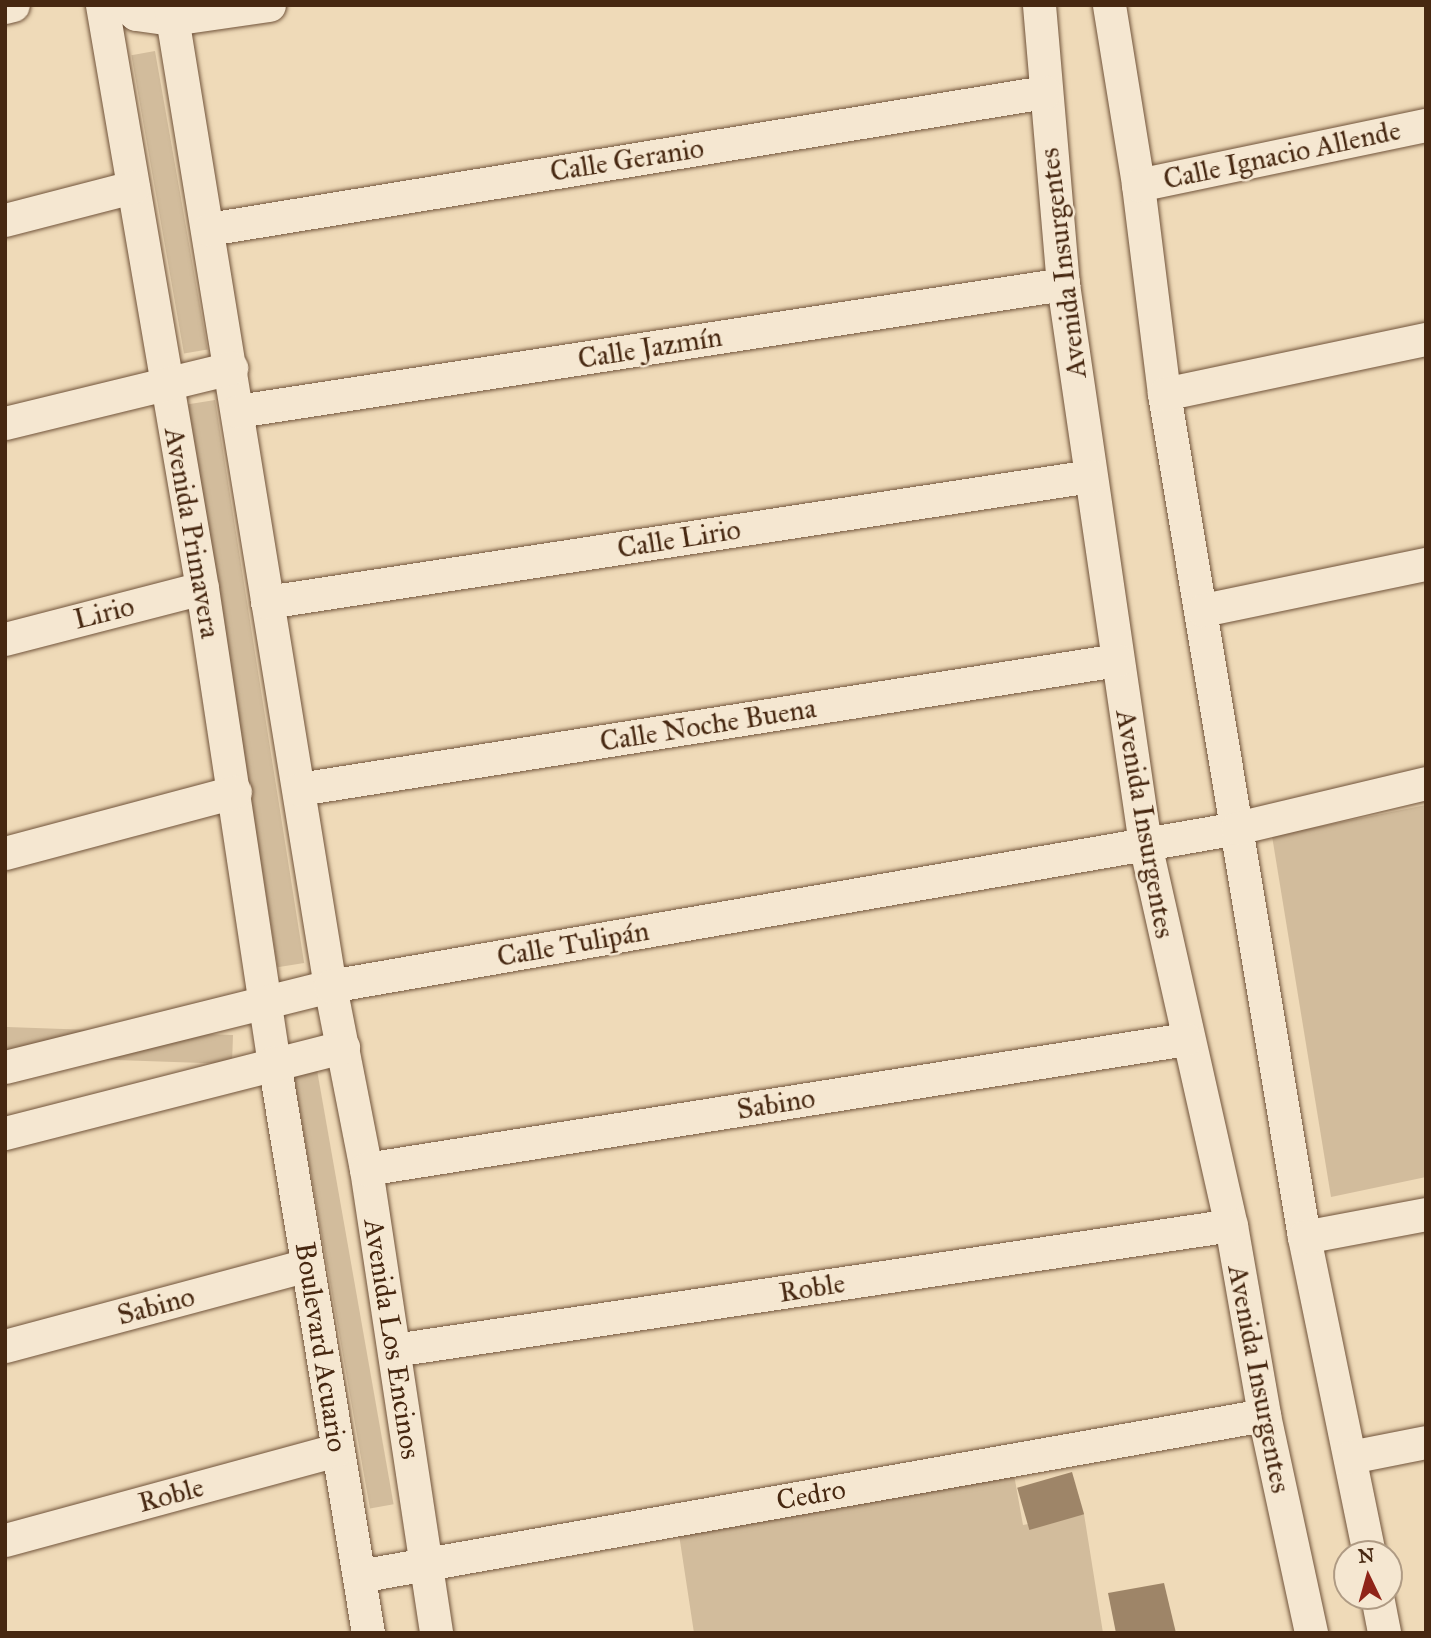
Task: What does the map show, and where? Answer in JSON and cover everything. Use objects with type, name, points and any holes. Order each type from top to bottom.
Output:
[{"type":"street","points":[[5,7],[13,5]]},
{"type":"street","name":"Avenida Primavera","points":[[102,5],[202,588],[274,1062]]},
{"type":"street","points":[[125,5],[136,14],[270,5]]},
{"type":"street","name":"Avenida Insurgentes","points":[[1039,5],[1063,284],[1145,844],[1186,1039],[1231,1225],[1264,1415],[1311,1633]]},
{"type":"street","points":[[1109,5],[1138,185],[1164,394],[1203,610],[1304,1237],[1366,1540]]},
{"type":"street","points":[[5,1133],[342,1046],[171,12]]},
{"type":"street","name":"Calle Geranio","points":[[209,229],[1045,92]]},
{"type":"street","name":"Calle Ignacio Allende","points":[[1138,185],[1426,125]]},
{"type":"street","points":[[5,220],[133,187]]},
{"type":"street","name":"Calle Jazmín","points":[[238,411],[1063,284]]},
{"type":"street","points":[[1164,394],[1426,339]]},
{"type":"street","points":[[5,423],[167,381],[231,368]]},
{"type":"street","name":"Calle Lirio","points":[[267,602],[1090,476]]},
{"type":"street","points":[[1203,610],[1426,564]]},
{"type":"street","name":"Lirio","points":[[5,639],[202,588]]},
{"type":"street","name":"Calle Noche Buena","points":[[299,789],[1117,660]]},
{"type":"street","name":"Calle Tulipán","points":[[5,1067],[330,986],[1237,828],[1426,783]]},
{"type":"street","points":[[5,853],[235,792]]},
{"type":"street","name":"Sabino","points":[[366,1169],[1186,1039]]},
{"type":"street","name":"Avenida Los Encinos","points":[[342,1046],[366,1169],[436,1633]]},
{"type":"street","name":"Boulevard Acuario","points":[[274,1062],[368,1633]]},
{"type":"street","points":[[1304,1237],[1426,1214]]},
{"type":"street","name":"Roble","points":[[394,1350],[1231,1225]]},
{"type":"street","name":"Sabino","points":[[5,1346],[307,1265]]},
{"type":"street","name":"Cedro","points":[[359,1576],[1264,1415]]},
{"type":"street","points":[[1350,1457],[1426,1442]]},
{"type":"street","name":"Roble","points":[[5,1540],[337,1450]]},
{"type":"street","points":[[1380,1610],[1384,1633]]},
{"type":"shaded area","points":[[155,51],[208,349],[184,354],[131,55]]},
{"type":"shaded area","points":[[215,400],[304,963],[278,967],[188,404]]},
{"type":"shaded area","points":[[1426,805],[1426,1177],[1331,1197],[1272,836]]},
{"type":"shaded area","points":[[5,1027],[233,1035],[232,1064],[5,1056]]},
{"type":"shaded area","points":[[317,1070],[394,1504],[370,1508],[293,1074]]},
{"type":"shaded area","points":[[1013,1469],[1023,1525],[1084,1514],[1103,1633],[694,1633],[678,1528]]},
{"type":"building","points":[[1072,1472],[1084,1514],[1029,1530],[1017,1488]]},
{"type":"building","points":[[1164,1583],[1176,1633],[1116,1633],[1108,1593]]}]
